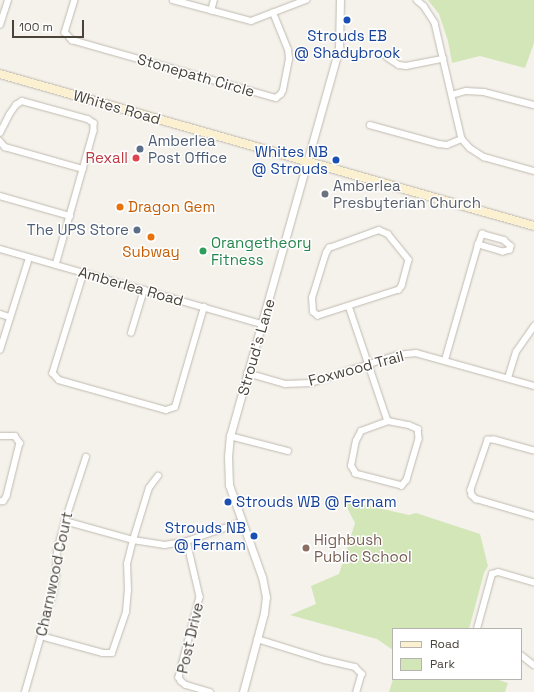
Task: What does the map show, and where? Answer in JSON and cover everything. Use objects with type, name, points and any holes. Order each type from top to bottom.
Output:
[{"type":"main road","name":"Whites Road","points":[[0,74],[534,226]]},
{"type":"street","points":[[0,25],[8,0]]},
{"type":"street","name":"Stonepath Circle","points":[[75,0],[65,32],[72,40],[276,98],[283,90],[289,58],[288,50],[273,13]]},
{"type":"street","points":[[173,0],[251,21],[306,0]]},
{"type":"street","points":[[211,11],[214,0]]},
{"type":"street","name":"Stroud's Lane","points":[[243,692],[264,613],[266,597],[262,577],[230,485],[228,457],[230,436],[339,47],[340,0]]},
{"type":"street","points":[[417,0],[424,6],[435,23],[462,138],[473,150],[484,157],[534,171]]},
{"type":"street","points":[[387,57],[406,66],[443,59]]},
{"type":"street","points":[[452,95],[466,91],[484,92],[534,105]]},
{"type":"street","points":[[0,133],[9,115],[16,105],[22,101],[88,119],[94,123],[94,131],[56,265]]},
{"type":"street","points":[[370,124],[439,144],[447,145],[462,138]]},
{"type":"street","points":[[0,141],[5,146],[83,169]]},
{"type":"street","points":[[0,196],[70,216]]},
{"type":"street","points":[[379,230],[384,231],[409,260],[402,286],[399,290],[349,306],[318,316],[313,312],[312,298],[326,253],[329,248],[379,230]]},
{"type":"street","points":[[445,360],[478,245],[482,234],[504,240],[511,246],[510,250],[503,252],[478,245]]},
{"type":"street","name":"Amberlea Road","points":[[0,249],[262,324]]},
{"type":"street","points":[[0,350],[29,258]]},
{"type":"street","points":[[84,273],[53,373],[56,378],[166,410],[175,406],[204,307]]},
{"type":"street","points":[[131,334],[144,290]]},
{"type":"street","points":[[349,306],[388,421]]},
{"type":"street","points":[[0,314],[10,317]]},
{"type":"street","points":[[508,378],[516,352],[534,326]]},
{"type":"street","name":"Foxwood Trail","points":[[248,373],[286,384],[311,383],[406,353],[416,353],[534,386]]},
{"type":"street","points":[[388,421],[409,425],[418,429],[419,439],[407,480],[402,486],[356,474],[350,466],[356,441],[361,431],[388,421]]},
{"type":"street","points":[[0,436],[15,436],[20,443],[7,496],[4,501],[0,502]]},
{"type":"street","points":[[230,436],[288,451]]},
{"type":"street","points":[[534,451],[494,440],[488,440],[471,490],[472,495],[476,499],[534,516]]},
{"type":"street","name":"Charnwood Court","points":[[25,692],[53,594],[56,577],[57,551],[86,457]]},
{"type":"street","points":[[41,636],[103,653],[112,653],[126,612],[128,591],[127,564],[133,540],[149,488],[158,476]]},
{"type":"street","points":[[65,521],[133,540],[165,545],[187,541],[242,522]]},
{"type":"street","name":"Post Drive","points":[[187,541],[200,597],[179,676],[180,681],[210,692]]},
{"type":"street","points":[[477,628],[492,574],[498,572],[534,582]]},
{"type":"street","points":[[257,639],[325,660],[355,666],[362,674],[357,692]]},
{"type":"street","points":[[522,656],[534,665]]},
{"type":"green space","points":[[428,0],[534,0],[534,43],[525,68],[480,56],[452,63],[448,41],[439,14]]},
{"type":"green space","points":[[343,500],[409,515],[416,513],[480,534],[488,566],[484,573],[469,628],[392,628],[392,649],[377,639],[290,615],[316,604],[311,586],[339,574],[355,523]]},
{"type":"green space","points":[[393,680],[499,680],[508,683],[505,692],[389,692]]},
{"type":"place","name":"Strouds EB @ Shadybrook","points":[[347,20]]},
{"type":"place","name":"Amberlea Post Office","points":[[140,149]]},
{"type":"place","name":"Rexall","points":[[136,158]]},
{"type":"place","name":"Whites NB @ Strouds","points":[[336,160]]},
{"type":"place","name":"Amberlea Presbyterian Church","points":[[325,194]]},
{"type":"place","name":"Dragon Gem","points":[[120,207]]},
{"type":"place","name":"The UPS Store","points":[[137,230]]},
{"type":"place","name":"Subway","points":[[151,237]]},
{"type":"place","name":"Orangetheory Fitness","points":[[203,251]]},
{"type":"place","name":"Strouds WB @ Fernam","points":[[228,502]]},
{"type":"place","name":"Strouds NB @ Fernam","points":[[254,536]]},
{"type":"place","name":"Highbush Public School","points":[[306,548]]}]
